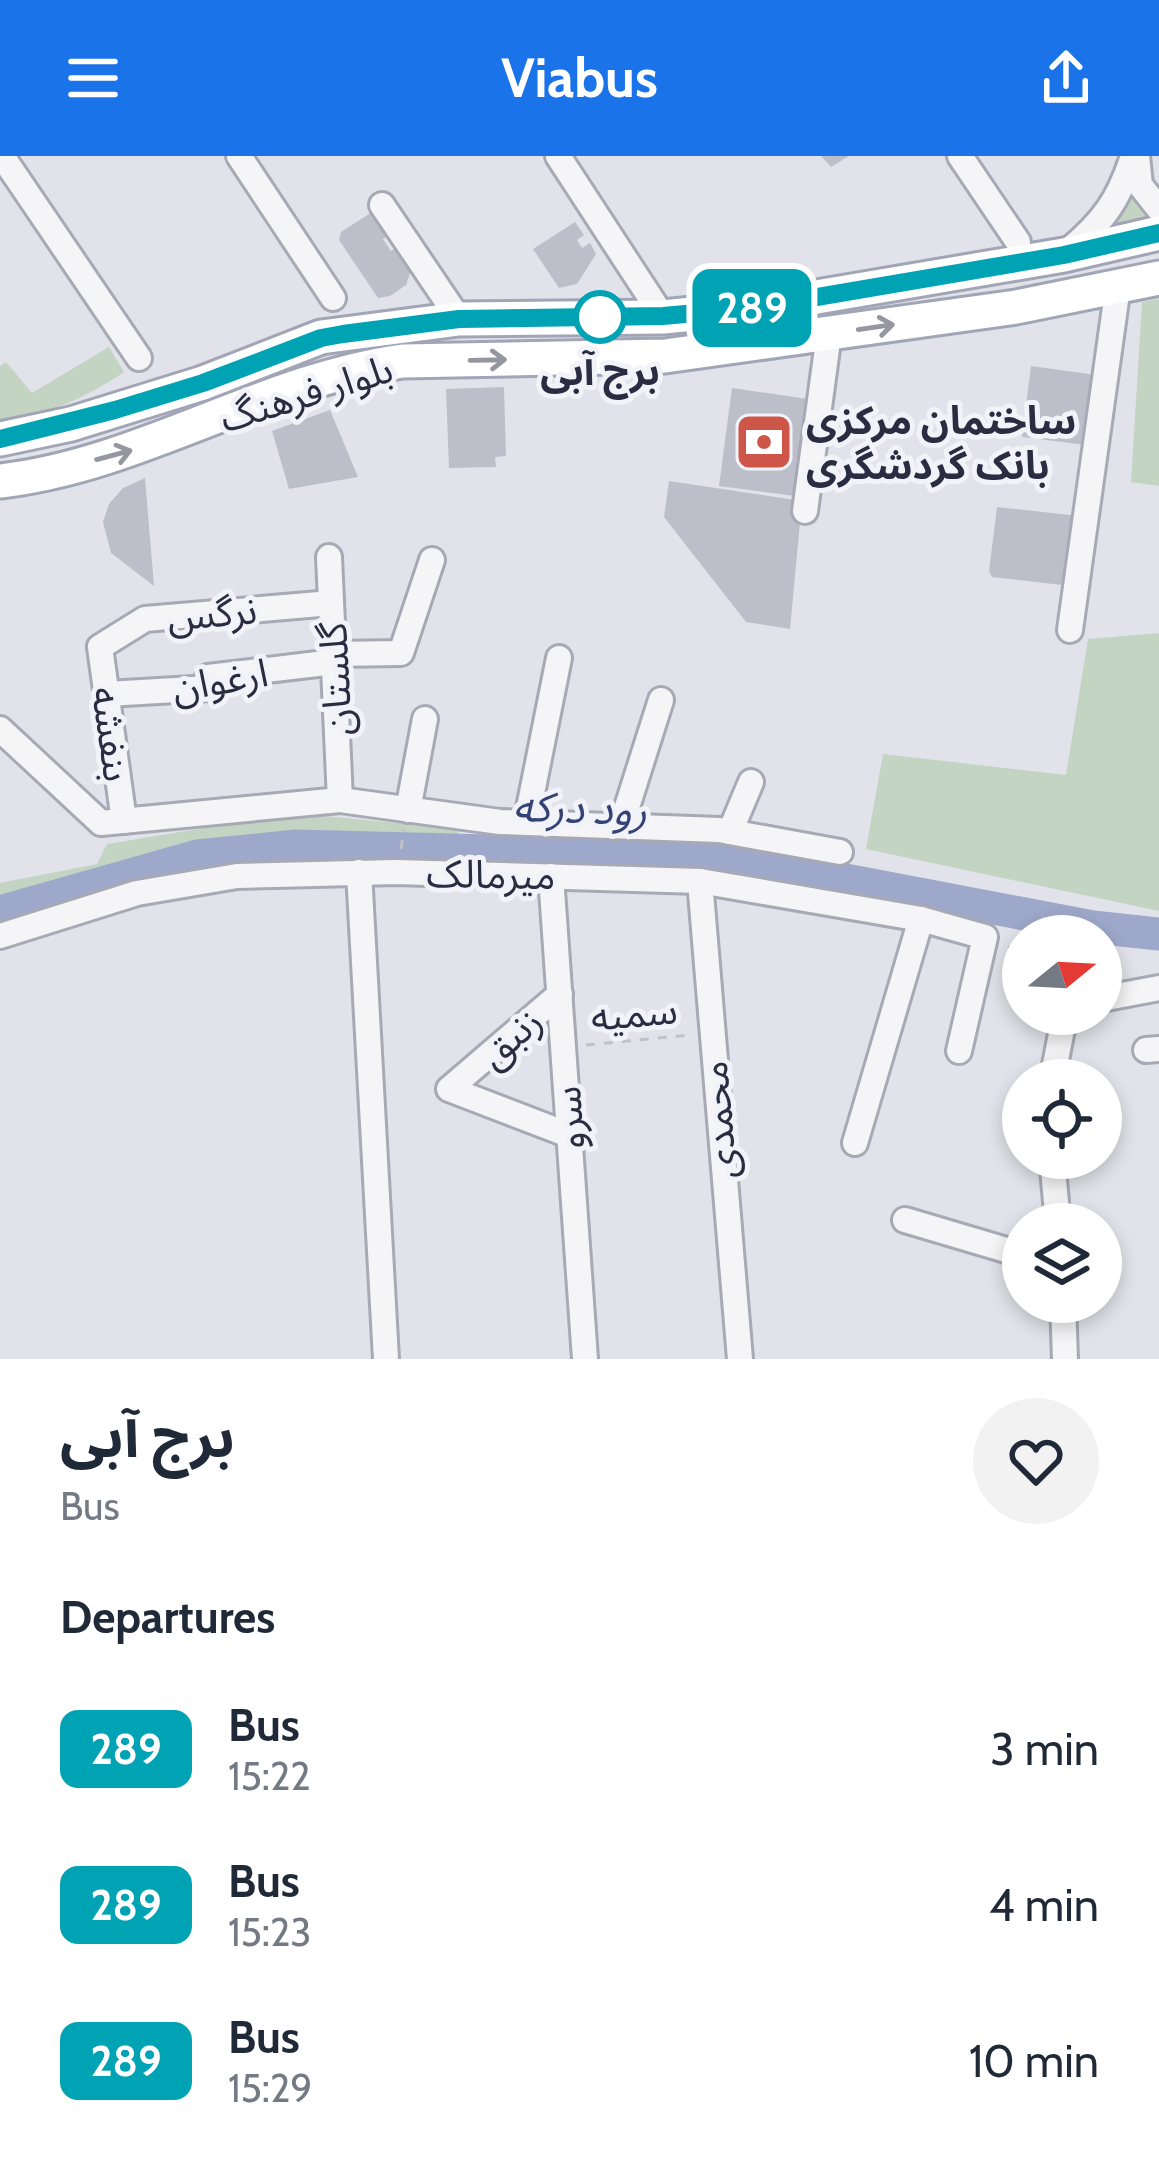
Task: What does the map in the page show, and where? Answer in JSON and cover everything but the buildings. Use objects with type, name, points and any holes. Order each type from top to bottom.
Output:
[{"type":"main road","name":"بلوار فرهنگ","points":[[0,440],[71,424],[203,383],[321,338],[459,319],[663,316],[752,308],[1064,255],[1159,233]]},
{"type":"main road","name":"بلوار فرهنگ","points":[[0,481],[32,478],[136,449],[363,367],[403,361],[665,356],[1016,307],[1159,278]]},
{"type":"street","points":[[2,156],[139,358]]},
{"type":"street","points":[[238,156],[333,298]]},
{"type":"street","points":[[557,156],[663,316]]},
{"type":"street","points":[[960,156],[1018,242]]},
{"type":"street","points":[[1135,156],[1140,185],[1159,209]]},
{"type":"street","points":[[1064,255],[1099,226],[1135,156]]},
{"type":"street","points":[[382,205],[459,319]]},
{"type":"street","points":[[1070,630],[1118,286]]},
{"type":"street","points":[[805,511],[829,334]]},
{"type":"street","name":"گلستان","points":[[329,557],[340,800]]},
{"type":"street","name":"ارغوان","points":[[107,694],[210,688],[208,677],[401,652],[432,560]]},
{"type":"street","name":"نرگس","points":[[100,647],[145,619],[331,603]]},
{"type":"street","name":"بنفشه","points":[[100,647],[124,820]]},
{"type":"street","points":[[526,823],[559,658]]},
{"type":"street","points":[[621,826],[662,700]]},
{"type":"street","points":[[408,810],[425,718]]},
{"type":"street","points":[[0,729],[101,823],[124,820]]},
{"type":"street","points":[[730,832],[751,782]]},
{"type":"street","name":"میرمالک","points":[[124,820],[340,800],[526,823],[730,832],[840,852]]},
{"type":"street","points":[[359,872],[386,1359]]},
{"type":"street","name":"میرمالک","points":[[0,936],[137,892],[237,876],[359,872],[700,881],[921,919],[985,937],[959,1051]]},
{"type":"street","name":"سرو","points":[[550,876],[585,1359]]},
{"type":"street","name":"محمدی","points":[[700,881],[740,1359]]},
{"type":"street","points":[[855,1143],[921,919]]},
{"type":"street","points":[[1122,995],[1159,988]]},
{"type":"street","name":"زنبق","points":[[560,994],[449,1089],[569,1135]]},
{"type":"street","points":[[905,1220],[1002,1249]]},
{"type":"street","points":[[1064,1323],[1065,1359]]},
{"type":"path","name":"سمیه","points":[[563,1047],[710,1034]]},
{"type":"green space","points":[[1132,173],[1159,223],[1091,238]]},
{"type":"green space","points":[[1159,299],[1159,486],[1131,482],[1142,302]]},
{"type":"green space","points":[[109,347],[124,372],[65,404],[0,423],[0,366],[6,362],[32,393]]},
{"type":"green space","points":[[1159,633],[1159,911],[866,849],[883,754],[1066,775],[1088,639]]},
{"type":"green space","points":[[324,816],[459,829],[458,837],[241,839],[0,901],[0,883],[97,864],[107,844],[241,822]]},
{"type":"waterway","name":"رود درکه","points":[[0,912],[197,856],[296,846],[725,857],[1093,927],[1159,934]]},
{"type":"bus line","name":"289","points":[[0,439],[71,424],[203,383],[321,338],[380,327],[459,319],[663,316],[752,308],[1064,255],[1159,233]]},
{"type":"place","name":"برج آبی","points":[[600,317]]},
{"type":"place","name":"ساختمان مرکزی بانک گردشگری","points":[[764,442]]}]
